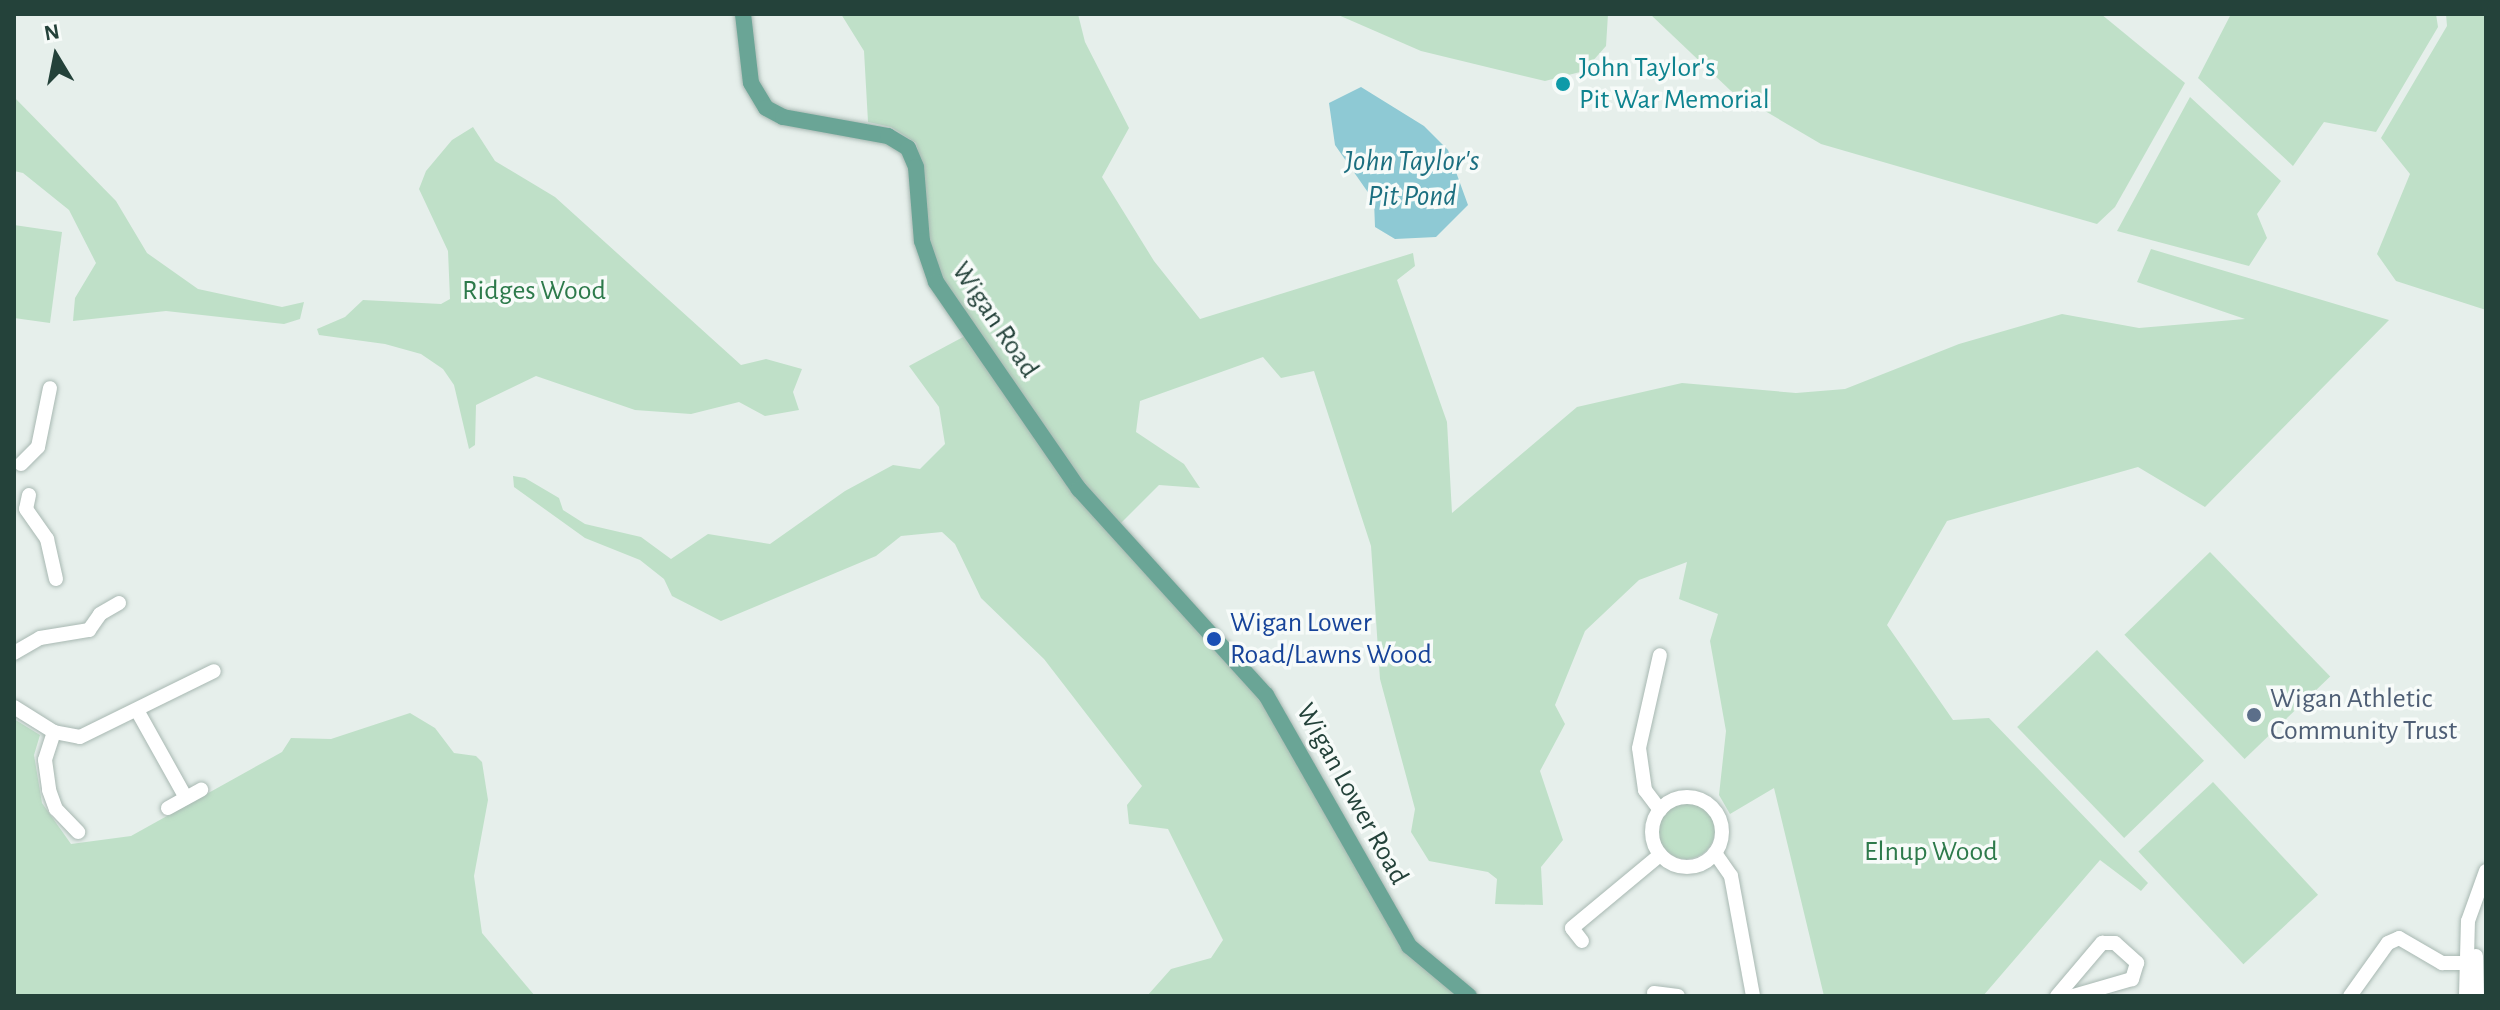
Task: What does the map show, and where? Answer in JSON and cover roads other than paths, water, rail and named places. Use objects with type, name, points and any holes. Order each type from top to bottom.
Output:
[{"type":"main road","name":"Wigan Road","points":[[743,14],[751,83],[766,108],[783,117],[888,136],[908,148],[916,167],[922,241],[936,282],[1095,508]]},
{"type":"main road","name":"Wigan Lower Road","points":[[1095,508],[1253,678],[1409,946],[1427,966],[1469,996]]},
{"type":"street","points":[[20,468],[38,447],[50,388]]},
{"type":"street","points":[[23,507],[47,539],[56,579]]},
{"type":"street","points":[[14,653],[65,625],[89,630],[100,614],[119,603]]},
{"type":"street","points":[[1660,655],[1639,748],[1645,790],[1660,810]]},
{"type":"street","points":[[14,707],[54,732],[80,737],[138,712],[214,671]]},
{"type":"street","points":[[138,712],[186,798]]},
{"type":"street","points":[[54,732],[45,760],[49,790],[56,809],[78,832]]},
{"type":"street","points":[[168,808],[201,790]]},
{"type":"street","points":[[1687,797],[1708,804],[1722,833],[1715,853],[1688,867],[1660,855],[1652,837],[1660,810],[1687,797]]},
{"type":"street","points":[[1715,853],[1731,876],[1753,996]]},
{"type":"street","points":[[1582,941],[1572,928],[1660,855]]},
{"type":"street","points":[[2466,996],[2485,874]]},
{"type":"street","points":[[2353,987],[2388,943],[2399,938],[2432,959],[2471,963]]},
{"type":"street","points":[[2057,996],[2102,943],[2115,943],[2137,963],[2132,979],[2073,996]]},
{"type":"street","points":[[2471,963],[2477,996]]},
{"type":"water","name":"John Taylor's Pit Pond","points":[[1361,87],[1424,126],[1448,150],[1468,205],[1436,237],[1395,239],[1375,227],[1374,201],[1335,145],[1329,103]]},
{"type":"place","name":"John Taylor's Pit War Memorial","points":[[1563,84]]},
{"type":"place","name":"Wigan Lower Road/Lawns Wood","points":[[1214,639]]},
{"type":"place","name":"Wigan Athletic Community Trust","points":[[2254,715]]},
{"type":"park label","name":"Ridges Wood","points":[[534,291]]},
{"type":"park label","name":"Elnup Wood","points":[[1931,852]]}]
